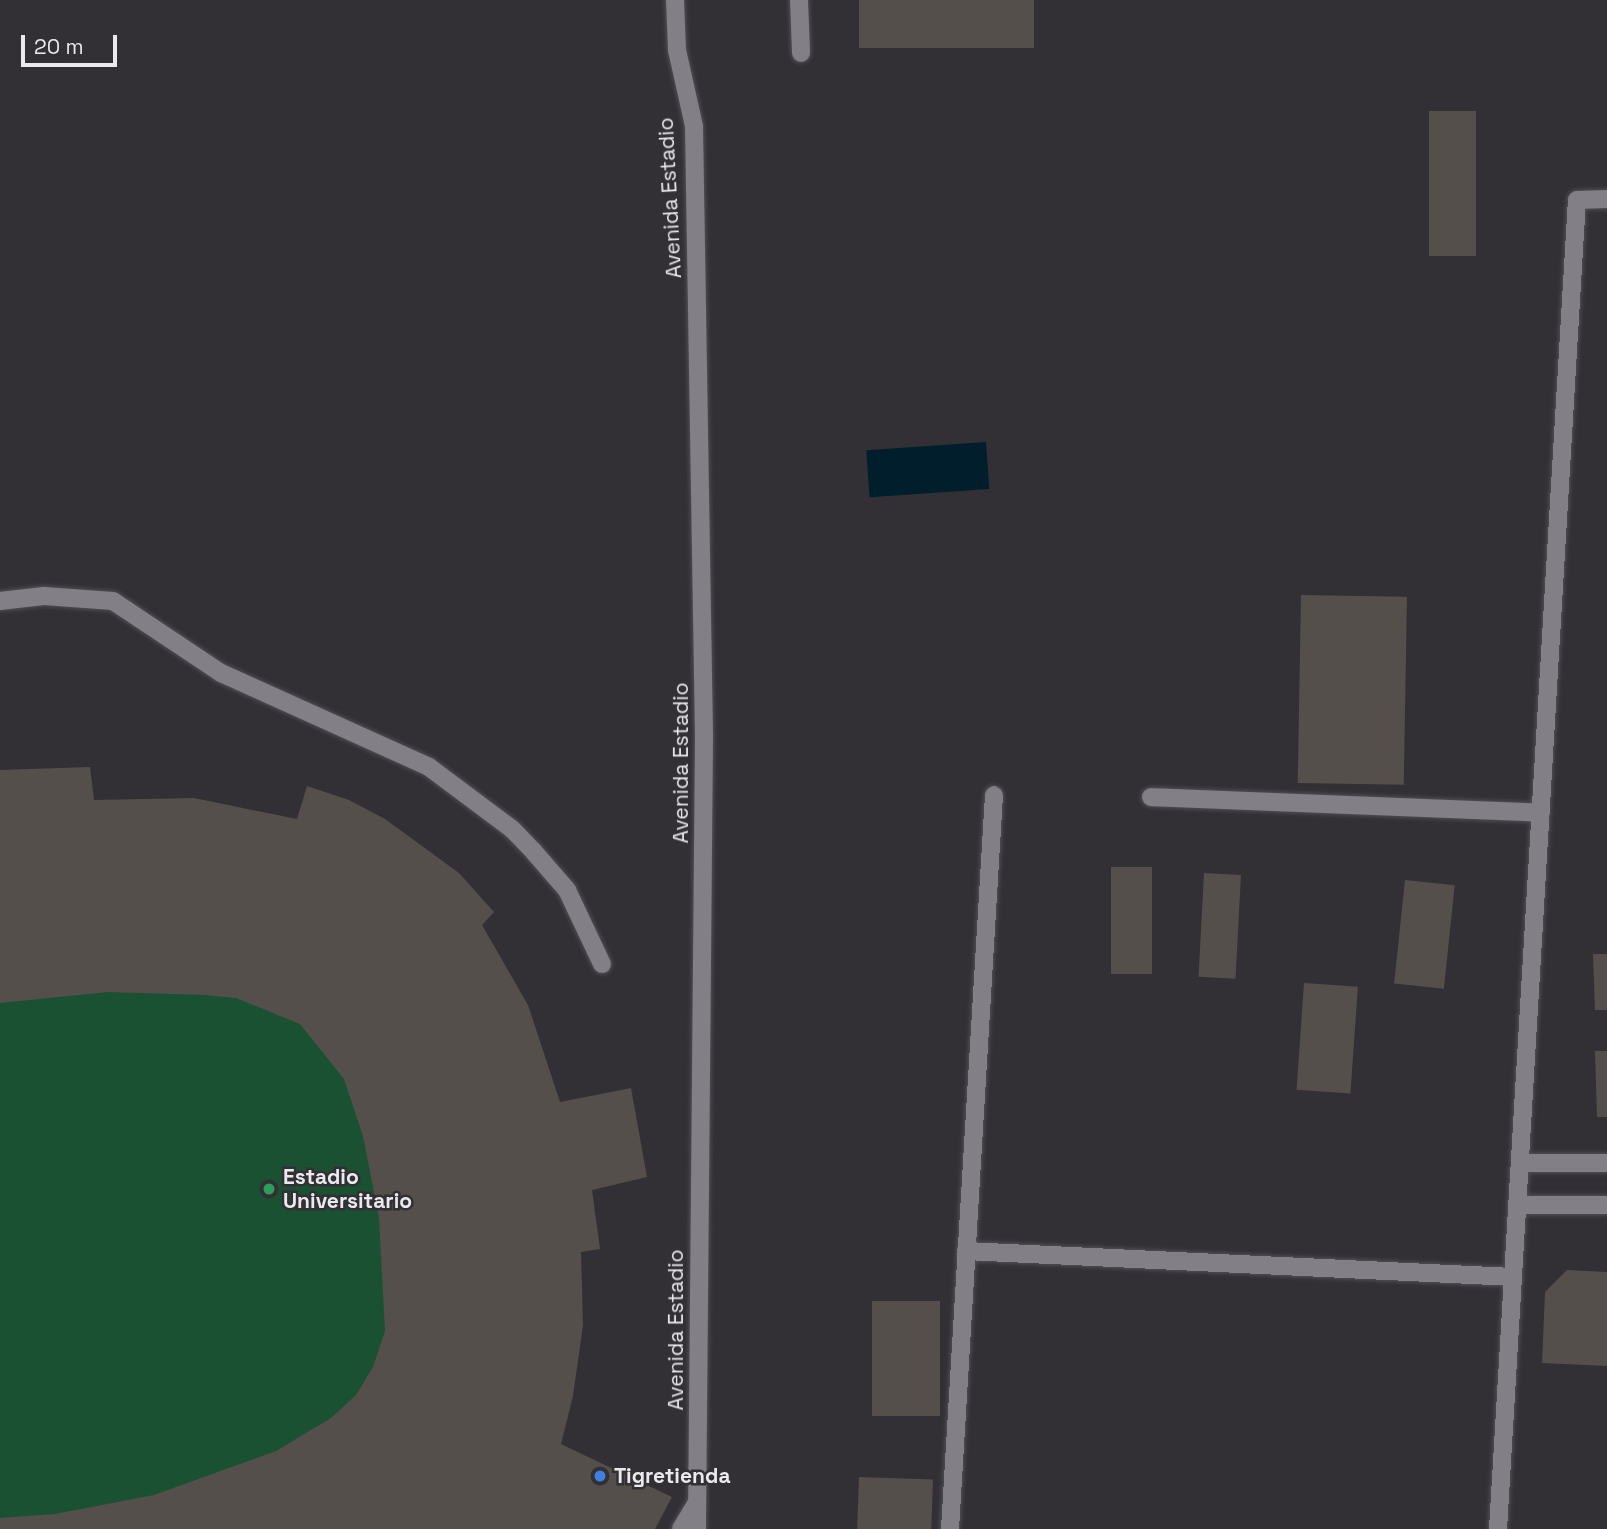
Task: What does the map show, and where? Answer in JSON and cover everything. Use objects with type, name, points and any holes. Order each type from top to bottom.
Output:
[{"type":"street","name":"Avenida Estadio","points":[[675,0],[677,50],[694,126],[704,695],[697,1529]]},
{"type":"street","points":[[799,0],[801,53]]},
{"type":"street","points":[[1498,1529],[1577,200],[1607,199]]},
{"type":"street","points":[[0,601],[44,596],[113,601],[221,673],[429,767],[512,829],[534,852],[567,890],[602,964]]},
{"type":"street","points":[[950,1529],[994,795]]},
{"type":"street","points":[[1151,797],[1541,813]]},
{"type":"street","points":[[1520,1163],[1607,1163]]},
{"type":"street","points":[[1517,1205],[1607,1205]]},
{"type":"street","points":[[967,1251],[1513,1278]]},
{"type":"street","points":[[681,1529],[697,1502]]},
{"type":"green space","name":"Estadio Universitario","points":[[218,833],[530,1438],[0,1529],[0,835]]},
{"type":"water","points":[[986,442],[989,489],[870,497],[866,450]]},
{"type":"building","points":[[859,0],[1034,0],[1034,48],[859,48]]},
{"type":"building","points":[[1429,111],[1476,111],[1476,256],[1429,256]]},
{"type":"building","points":[[1301,595],[1407,597],[1404,785],[1298,783]]},
{"type":"building","points":[[90,767],[94,800],[194,798],[297,819],[307,786],[349,800],[385,819],[459,873],[494,912],[482,925],[528,1005],[560,1102],[631,1088],[647,1177],[592,1190],[600,1249],[581,1252],[583,1325],[573,1396],[561,1444],[672,1497],[655,1529],[0,1529],[0,1518],[55,1514],[154,1495],[276,1451],[331,1418],[356,1395],[373,1367],[385,1331],[379,1218],[363,1136],[344,1079],[300,1024],[236,998],[205,995],[108,992],[0,1003],[0,770]]},
{"type":"building","points":[[1111,867],[1152,867],[1152,974],[1111,974]]},
{"type":"building","points":[[1204,873],[1241,875],[1236,979],[1199,977]]},
{"type":"building","points":[[1405,880],[1455,885],[1444,989],[1394,983]]},
{"type":"building","points":[[1593,954],[1607,954],[1607,1010],[1595,1010]]},
{"type":"building","points":[[1304,983],[1358,987],[1350,1094],[1297,1090]]},
{"type":"building","points":[[1595,1051],[1607,1051],[1607,1117],[1597,1117]]},
{"type":"building","points":[[1567,1270],[1607,1272],[1607,1366],[1542,1363],[1545,1292]]},
{"type":"building","points":[[872,1301],[940,1301],[940,1416],[872,1416]]},
{"type":"building","points":[[859,1477],[933,1480],[931,1529],[857,1529]]},
{"type":"place","name":"Estadio Universitario","points":[[269,1189]]},
{"type":"place","name":"Tigretienda","points":[[600,1476]]}]
